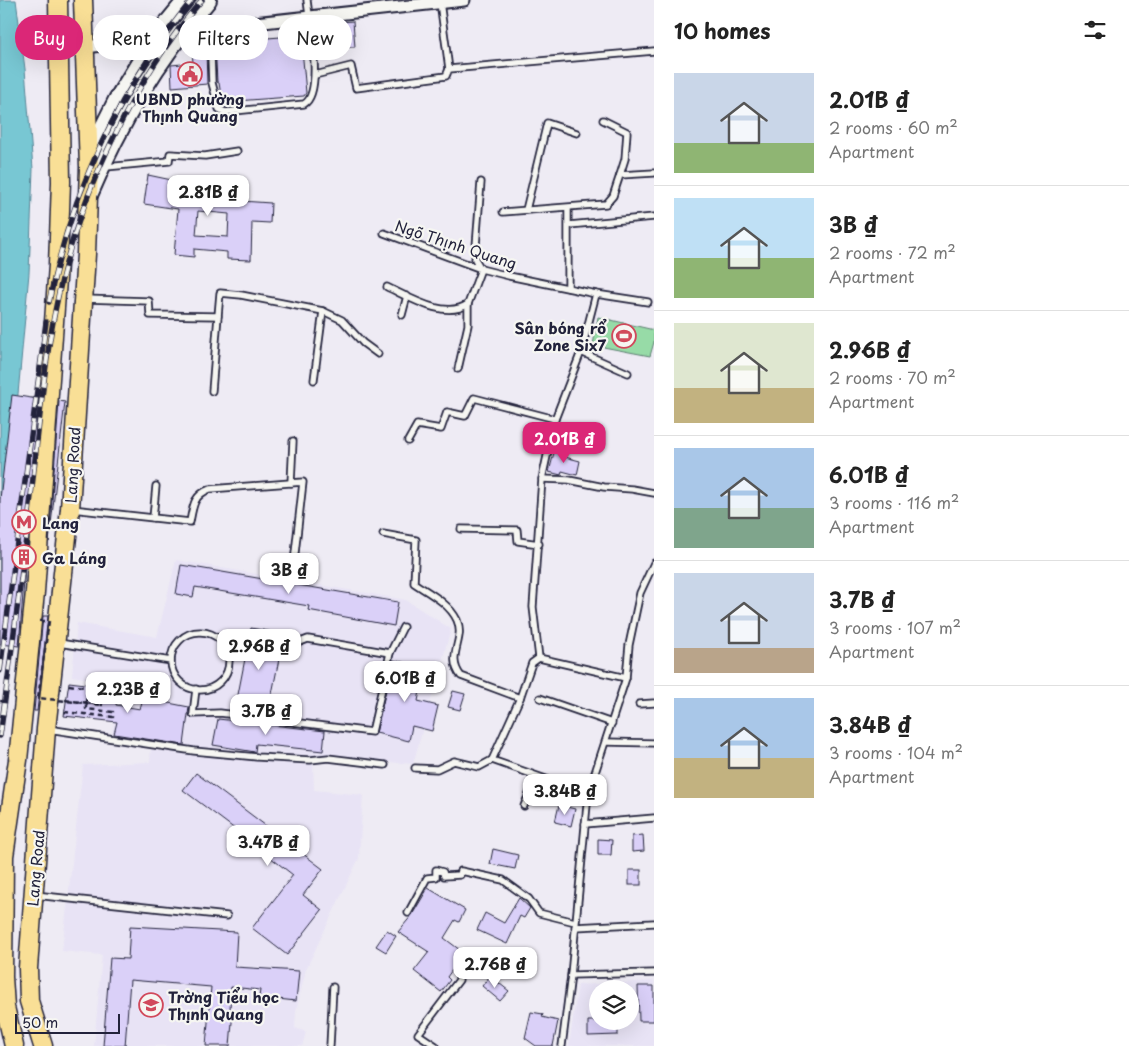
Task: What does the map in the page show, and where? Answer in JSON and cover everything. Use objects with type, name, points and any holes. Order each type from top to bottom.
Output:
[{"type":"main road","name":"Lang Road","points":[[14,1046],[5,1006],[1,858],[18,760],[35,592],[58,265],[61,172],[58,0]]},
{"type":"main road","name":"Lang Road","points":[[43,1046],[33,1015],[28,987],[46,729],[57,642],[70,508],[89,195],[86,47],[83,0]]},
{"type":"main road","points":[[195,15],[208,0]]},
{"type":"main road","points":[[89,195],[115,135],[152,72],[179,34]]},
{"type":"main road","points":[[35,592],[61,595]]},
{"type":"street","points":[[169,17],[183,0]]},
{"type":"street","points":[[316,15],[387,4],[464,0]]},
{"type":"street","points":[[86,47],[93,46]]},
{"type":"street","points":[[89,150],[115,98],[138,60]]},
{"type":"lane","points":[[307,0],[309,15]]},
{"type":"lane","points":[[315,75],[351,66],[356,88],[446,76],[449,69],[440,2]]},
{"type":"lane","points":[[449,69],[654,51]]},
{"type":"lane","points":[[211,60],[212,83],[216,104],[222,111],[304,104],[310,99],[315,75],[313,60]]},
{"type":"lane","points":[[504,212],[606,204],[613,196],[625,159],[627,132],[604,120]]},
{"type":"lane","points":[[526,210],[547,123],[577,133]]},
{"type":"lane","points":[[101,167],[169,162],[170,154],[205,156],[237,151]]},
{"type":"lane","points":[[620,174],[654,173]]},
{"type":"lane","points":[[458,369],[468,325],[468,304],[481,269],[475,259],[481,182]]},
{"type":"lane","points":[[568,208],[568,288]]},
{"type":"lane","points":[[569,225],[654,217]]},
{"type":"lane","name":"Ngõ Thịnh Quang","points":[[384,233],[481,269],[596,294],[648,302]]},
{"type":"lane","points":[[387,287],[439,309],[464,307],[468,304]]},
{"type":"lane","points":[[212,391],[220,293],[241,295],[323,311],[342,320],[363,343],[378,354]]},
{"type":"lane","points":[[539,658],[533,608],[539,544],[542,479],[554,419],[581,352],[596,294]]},
{"type":"lane","points":[[402,315],[407,296]]},
{"type":"lane","points":[[82,298],[149,301],[150,315],[218,316]]},
{"type":"lane","points":[[314,380],[323,311]]},
{"type":"lane","points":[[581,352],[628,372]]},
{"type":"lane","points":[[408,441],[417,425],[441,429],[447,412],[465,416],[474,398],[554,419]]},
{"type":"lane","points":[[291,483],[293,441]]},
{"type":"lane","points":[[542,479],[569,480],[604,487],[654,493]]},
{"type":"lane","points":[[70,508],[190,522],[194,500],[210,489],[304,482],[293,571]]},
{"type":"lane","points":[[153,518],[156,486]]},
{"type":"lane","points":[[461,529],[517,530],[518,541],[539,544]]},
{"type":"lane","points":[[383,534],[416,540],[414,583],[438,599],[458,621],[459,632],[454,662],[461,676],[520,698]]},
{"type":"lane","points":[[562,1046],[572,975],[587,797],[626,678],[629,645],[640,593],[654,562]]},
{"type":"lane","points":[[196,689],[193,714],[220,713],[372,732],[390,654],[403,627]]},
{"type":"lane","points":[[192,633],[211,634],[219,639],[229,655],[227,673],[214,687],[196,689],[186,686],[178,680],[171,661],[177,644],[192,633]]},
{"type":"lane","points":[[295,644],[308,639],[390,654]]},
{"type":"lane","points":[[57,642],[171,661]]},
{"type":"lane","points":[[415,768],[437,769],[454,761],[478,767],[492,760],[520,698],[532,663],[539,658],[626,678]]},
{"type":"lane","points":[[540,698],[612,723]]},
{"type":"lane","points":[[639,704],[654,703]]},
{"type":"lane","points":[[46,729],[194,751],[310,760],[328,758],[385,765]]},
{"type":"lane","points":[[606,742],[654,743]]},
{"type":"lane","points":[[492,760],[587,797]]},
{"type":"lane","points":[[524,806],[534,782],[587,797]]},
{"type":"lane","points":[[585,824],[654,818]]},
{"type":"lane","points":[[408,913],[427,878],[436,877],[436,870],[443,872],[444,876],[460,875],[461,871],[503,880],[529,899],[539,913],[575,924],[654,923]]},
{"type":"lane","points":[[33,894],[227,916]]},
{"type":"lane","points":[[572,975],[654,973]]},
{"type":"lane","points":[[436,1046],[418,1034],[459,980]]},
{"type":"lane","points":[[330,1046],[333,987]]},
{"type":"path","points":[[40,621],[49,621],[38,698],[103,705],[62,700]]},
{"type":"path","points":[[64,712],[112,717],[113,712],[86,708],[86,703],[87,695],[114,698],[114,691],[69,685]]},
{"type":"shaded area","points":[[176,560],[406,600],[451,629],[413,764],[301,755],[261,756],[184,747],[112,734],[120,684],[72,676],[77,623],[157,637]]},
{"type":"shaded area","points":[[151,745],[171,751],[257,761],[313,762],[314,790],[363,795],[359,858],[306,969],[296,1011],[295,1028],[306,1032],[302,1046],[94,1046],[102,955],[62,951],[83,765],[150,762]]},
{"type":"shaded area","points":[[654,981],[654,1046],[569,1046],[578,985],[589,984],[589,1030],[639,1030],[639,982]]},
{"type":"green space","name":"Sân bóng rổ Zone Six7","points":[[598,317],[654,330],[654,342],[650,356],[593,345]]},
{"type":"water","points":[[0,0],[16,0],[18,15],[15,15],[15,60],[24,60],[33,169],[29,273],[0,592]]},
{"type":"building","points":[[353,21],[355,47],[352,47]]},
{"type":"building","points":[[278,37],[278,60],[303,60],[306,93],[304,96],[222,102],[219,83],[217,82],[216,60],[268,60],[268,38]]},
{"type":"building","name":"UBND phường Thịnh Quang","points":[[193,60],[206,60],[207,84],[172,87],[171,65],[193,63]]},
{"type":"building","points":[[148,175],[181,182],[218,185],[217,194],[241,195],[241,201],[271,203],[270,223],[252,222],[251,260],[227,259],[227,252],[194,249],[194,257],[174,255],[178,209],[144,204]],"holes":[[[198,211],[229,214],[228,237],[196,235]]]},
{"type":"building","points":[[12,395],[38,399],[19,646],[0,644],[0,499]]},
{"type":"building","points":[[59,401],[65,402],[49,542]]},
{"type":"building","points":[[555,449],[567,452],[565,457],[580,461],[577,475],[562,471],[561,475],[549,472]]},
{"type":"building","points":[[181,565],[398,602],[394,626],[308,610],[309,606],[195,587],[193,597],[176,594]]},
{"type":"building","points":[[43,616],[48,616],[37,711],[34,711]]},
{"type":"building","points":[[251,628],[284,634],[268,714],[235,710]]},
{"type":"building","points":[[393,660],[425,667],[418,701],[438,706],[432,731],[412,726],[409,741],[376,733]]},
{"type":"building","points":[[69,682],[118,688],[116,705],[140,709],[143,698],[189,707],[184,745],[114,734],[117,722],[64,716]]},
{"type":"building","points":[[453,691],[465,694],[460,710],[448,707]]},
{"type":"building","points":[[218,719],[325,731],[323,751],[256,744],[255,752],[213,745]]},
{"type":"building","points":[[196,773],[323,869],[303,895],[322,910],[287,955],[252,928],[293,875],[252,843],[243,856],[231,846],[240,833],[183,790]]},
{"type":"building","points":[[559,805],[575,809],[571,826],[555,822]]},
{"type":"building","points":[[643,835],[644,851],[632,852],[632,836]]},
{"type":"building","points":[[598,839],[612,840],[611,855],[598,855]]},
{"type":"building","points":[[493,849],[518,855],[515,869],[490,864]]},
{"type":"building","points":[[629,870],[641,870],[641,885],[629,885]]},
{"type":"building","points":[[428,888],[465,910],[459,922],[455,920],[444,938],[464,953],[447,977],[450,980],[441,992],[414,971],[429,952],[398,932],[412,915]]},
{"type":"building","points":[[519,898],[530,908],[524,918],[520,916],[507,944],[477,930],[485,913],[504,923]]},
{"type":"building","points":[[130,926],[237,932],[235,967],[299,971],[296,1001],[259,997],[260,990],[231,987],[230,1010],[233,1010],[230,1046],[206,1046],[211,987],[130,980],[125,1046],[103,1046],[110,958],[128,959]]},
{"type":"building","points":[[387,930],[396,936],[386,952],[376,946]]},
{"type":"building","points":[[490,976],[509,991],[500,1001],[482,986]]},
{"type":"building","points":[[639,986],[654,986],[654,1021],[639,1021]]},
{"type":"building","points":[[531,1012],[543,1014],[542,1017],[558,1021],[553,1046],[536,1046],[525,1038]]},
{"type":"building","points":[[588,1021],[589,1030],[618,1030],[618,1035],[588,1036]]},
{"type":"railway","points":[[49,302],[71,220],[102,142],[143,68],[166,33],[192,0]]},
{"type":"railway","points":[[0,736],[46,368],[54,317],[68,254],[96,176],[133,100],[178,30],[202,0]]},
{"type":"railway","points":[[0,671],[46,322]]},
{"type":"place","name":"UBND phường Thịnh Quang","points":[[190,74]]},
{"type":"place","name":"Sân bóng rổ Zone Six7","points":[[624,336]]},
{"type":"place","name":"Lang","points":[[24,522]]},
{"type":"place","name":"Ga Láng","points":[[24,557]]},
{"type":"place","name":"Trờng Tiểu học Thịnh Quang","points":[[151,1005]]}]
